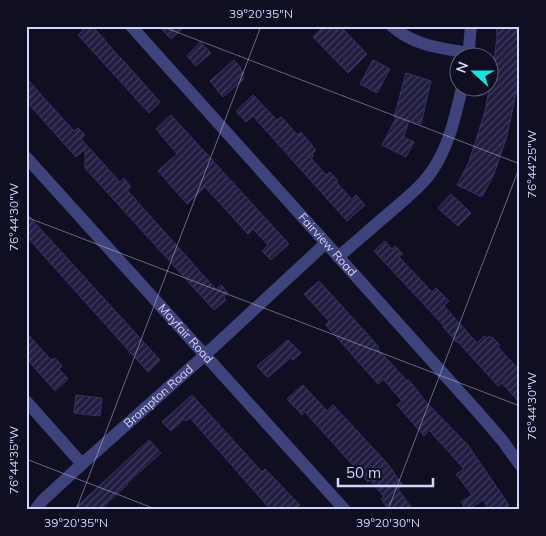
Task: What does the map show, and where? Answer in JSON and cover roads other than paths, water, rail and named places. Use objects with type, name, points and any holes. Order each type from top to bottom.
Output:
[{"type":"street","name":"Fairview Road","points":[[131,26],[476,410],[502,440],[520,465]]},
{"type":"street","points":[[392,26],[402,35],[416,42],[448,50]]},
{"type":"street","points":[[469,48],[471,26]]},
{"type":"street","points":[[338,257],[414,192],[426,179],[438,162],[446,144],[460,98]]},
{"type":"street","name":"Mayfair Road","points":[[26,157],[345,510]]},
{"type":"street","name":"Brompton Road","points":[[35,510],[43,500],[82,464],[205,355],[326,243]]},
{"type":"street","points":[[26,401],[82,464]]}]
